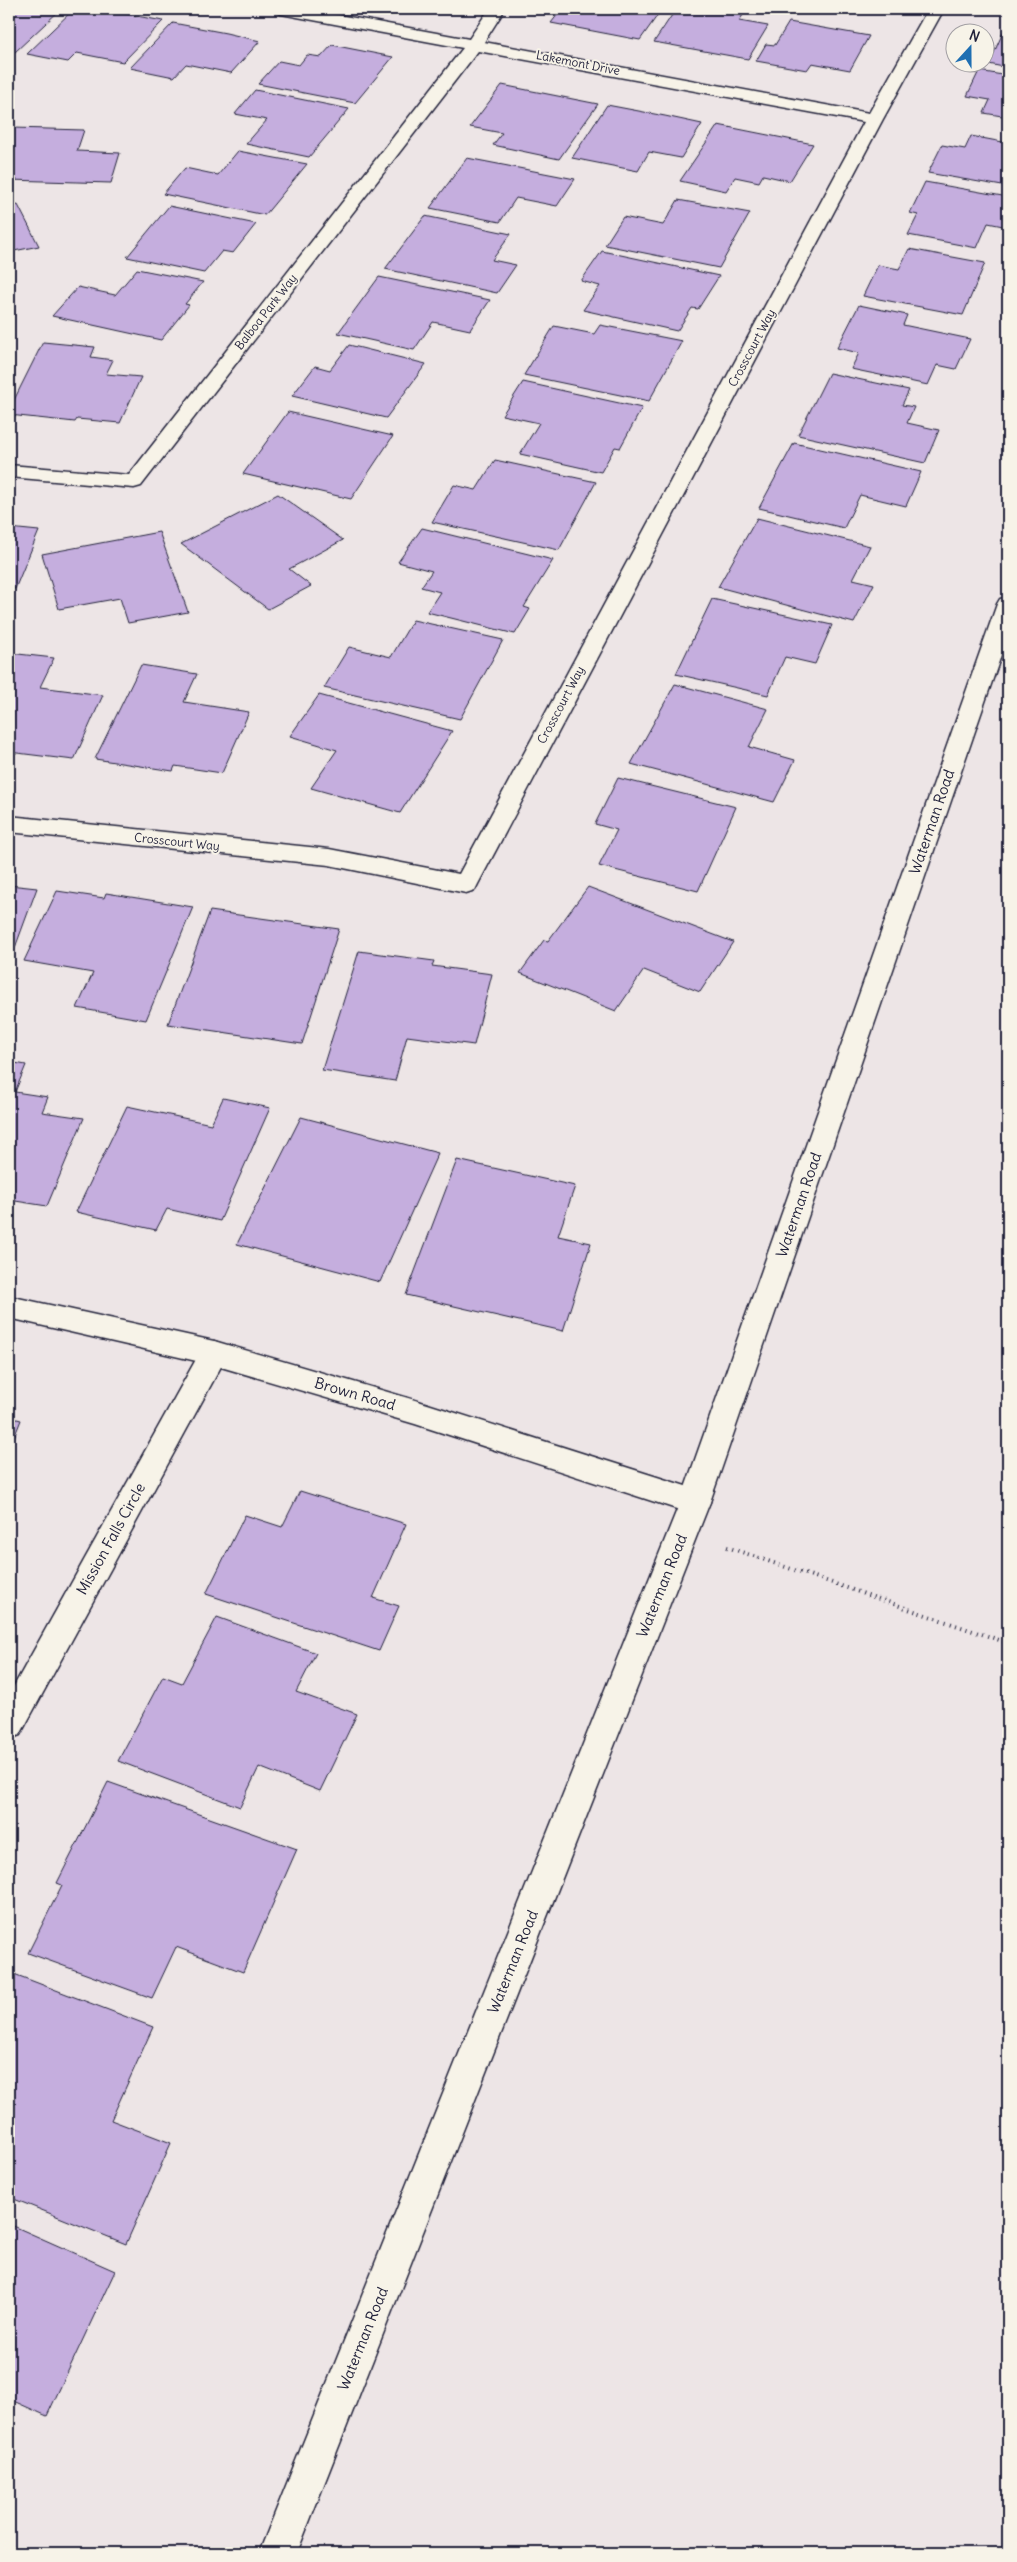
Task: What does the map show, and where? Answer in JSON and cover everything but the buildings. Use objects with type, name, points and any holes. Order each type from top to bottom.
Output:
[{"type":"street","name":"Lakemont Drive","points":[[281,9],[475,43],[874,119]]},
{"type":"street","points":[[475,43],[497,9]]},
{"type":"street","points":[[874,119],[936,9]]},
{"type":"street","name":"Balboa Park Way","points":[[9,471],[134,482],[475,43]]},
{"type":"street","name":"Crosscourt Way","points":[[9,824],[329,857],[466,884],[874,119]]},
{"type":"street","name":"Waterman Road","points":[[278,2553],[684,1532],[1008,604]]},
{"type":"street","name":"Brown Road","points":[[9,1307],[214,1353],[416,1412],[695,1502]]},
{"type":"street","name":"Mission Falls Circle","points":[[9,1725],[214,1353]]},
{"type":"path","points":[[684,1532],[1008,1643]]}]
